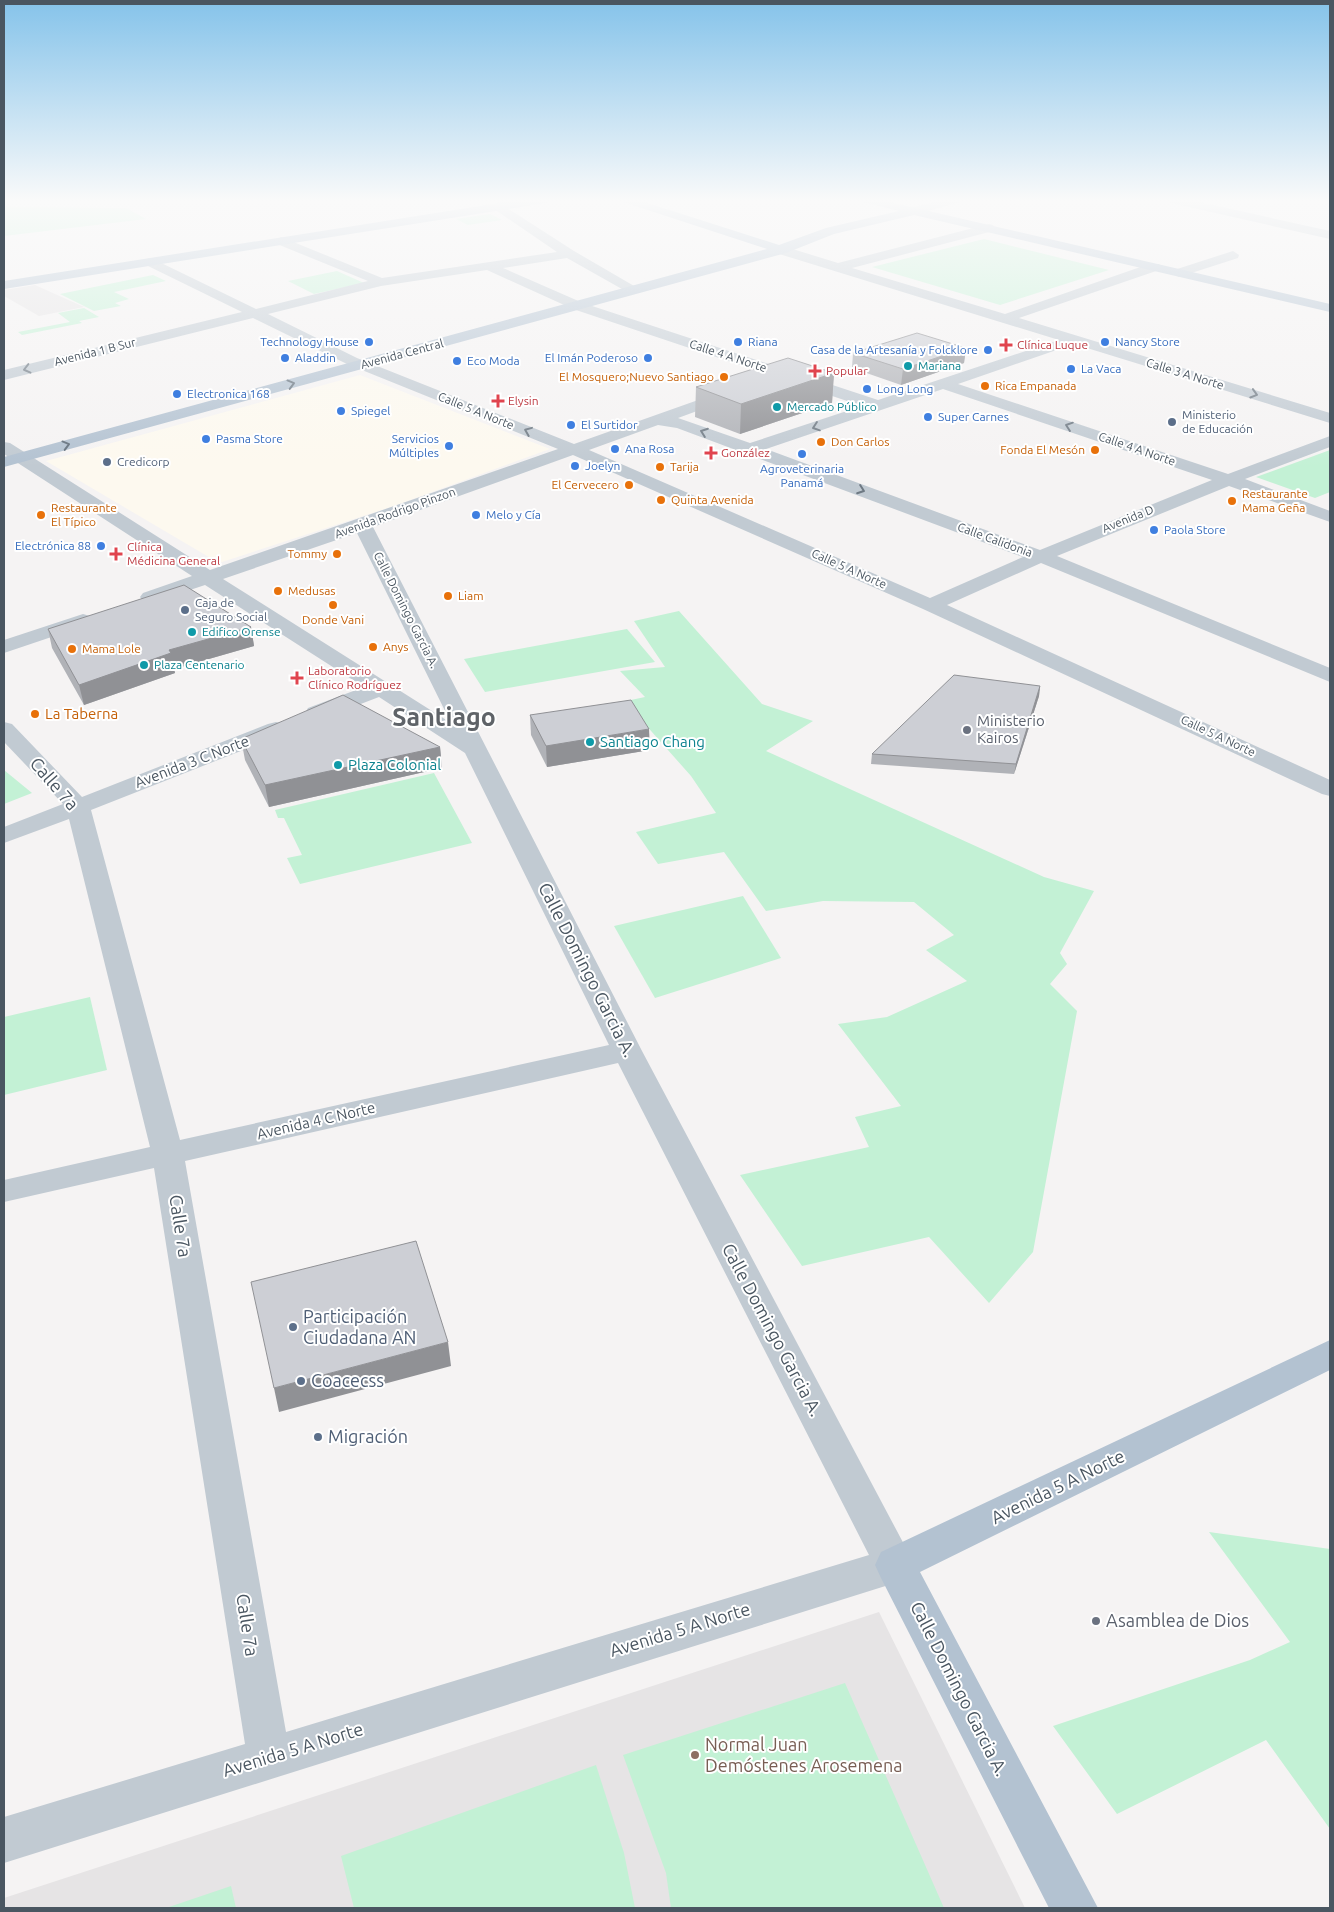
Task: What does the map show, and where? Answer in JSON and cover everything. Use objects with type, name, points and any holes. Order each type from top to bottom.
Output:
[{"type":"main road","name":"Avenida Central","points":[[9,455],[361,365],[640,288]]},
{"type":"main road","points":[[1245,288],[1330,308]]},
{"type":"main road","name":"Avenida 5 A Norte","points":[[895,1564],[1330,1354]]},
{"type":"main road","name":"Calle Domingo Garcia A.","points":[[895,1564],[1074,1908]]},
{"type":"street","name":"Calle 5 A Norte","points":[[204,288],[361,365],[573,449],[930,605],[1330,789]]},
{"type":"street","name":"Avenida 1 B Sur","points":[[4,374],[356,288]]},
{"type":"street","name":"Calle 4 A Norte","points":[[538,288],[578,306],[879,406]]},
{"type":"street","name":"Calle 3 A Norte","points":[[906,288],[1330,418]]},
{"type":"street","points":[[1004,319],[1093,288]]},
{"type":"street","points":[[750,449],[1073,340]]},
{"type":"street","name":"Avenida Rodrigo Pinzon","points":[[133,603],[362,525],[785,374]]},
{"type":"street","name":"Calle 4 A Norte","points":[[943,384],[1226,479],[1330,517]]},
{"type":"street","name":"Calle Calidonia","points":[[655,420],[670,420],[1039,556],[1330,676]]},
{"type":"street","name":"Avenida D","points":[[930,605],[1039,556],[1226,479],[1330,441]]},
{"type":"street","points":[[9,455],[207,578],[475,749]]},
{"type":"street","name":"Calle Domingo Garcia A.","points":[[362,525],[627,1051],[895,1564]]},
{"type":"street","points":[[4,647],[106,612]]},
{"type":"street","name":"Avenida 3 C Norte","points":[[4,836],[380,689]]},
{"type":"street","name":"Calle 7a","points":[[4,729],[78,806],[168,1154],[269,1758]]},
{"type":"street","name":"Avenida 4 C Norte","points":[[4,1191],[627,1051]]},
{"type":"street","name":"Avenida 5 A Norte","points":[[4,1840],[895,1564]]},
{"type":"shaded area","points":[[42,288],[84,307],[39,316],[4,296],[4,290]]},
{"type":"shaded area","points":[[360,375],[550,449],[394,506],[219,563],[46,461]]},
{"type":"shaded area","name":"Normal Juan Demóstenes Arosemena","points":[[879,1612],[1025,1908],[4,1908],[4,1898]]},
{"type":"green space","points":[[88,288],[132,288],[114,292],[129,299],[115,303],[121,306],[94,311],[60,294]]},
{"type":"green space","points":[[302,288],[340,288],[314,294]]},
{"type":"green space","points":[[944,288],[1052,288],[1000,305]]},
{"type":"green space","points":[[84,308],[99,317],[79,321],[82,323],[22,335],[18,332],[70,322],[58,313]]},
{"type":"green space","points":[[1330,450],[1330,492],[1315,498],[1256,477]]},
{"type":"green space","points":[[679,611],[762,704],[813,721],[766,751],[1044,877],[1094,891],[1060,953],[1067,964],[1050,984],[1077,1011],[1033,1252],[989,1303],[929,1237],[802,1266],[740,1175],[869,1147],[855,1117],[901,1106],[838,1024],[887,1017],[967,981],[926,950],[954,935],[914,902],[823,901],[766,911],[724,852],[658,864],[636,832],[716,813],[691,776],[636,714],[612,704],[645,697],[620,671],[665,667],[634,621]]},
{"type":"green space","points":[[627,629],[655,662],[485,692],[464,659]]},
{"type":"green space","points":[[4,770],[32,793],[4,804]]},
{"type":"green space","points":[[434,773],[472,843],[300,884],[287,858],[302,855],[284,818],[278,818],[275,810]]},
{"type":"green space","points":[[743,896],[781,958],[655,998],[614,926]]},
{"type":"green space","points":[[90,997],[107,1070],[4,1095],[4,1017]]},
{"type":"green space","points":[[1209,1532],[1330,1549],[1330,1829],[1266,1740],[1117,1814],[1053,1726],[1250,1660],[1290,1642]]},
{"type":"green space","points":[[845,1683],[944,1908],[671,1908],[666,1873],[623,1755]]},
{"type":"green space","points":[[596,1765],[624,1853],[635,1908],[354,1908],[341,1856]]},
{"type":"green space","points":[[231,1886],[236,1908],[166,1908]]},
{"type":"building","points":[[917,333],[966,348],[903,369],[853,353]]},
{"type":"building","points":[[788,358],[834,373],[741,404],[696,387]]},
{"type":"building","points":[[184,585],[251,627],[169,650],[171,653],[79,685],[48,629]]},
{"type":"building","name":"Ministerio Kairos","points":[[954,675],[1040,686],[1016,764],[872,754]]},
{"type":"building","points":[[343,695],[440,747],[265,785],[241,739]]},
{"type":"building","points":[[631,700],[649,729],[546,746],[530,715]]},
{"type":"building","points":[[416,1241],[448,1342],[274,1388],[251,1282]]},
{"type":"place","name":"Technology House","points":[[369,342]]},
{"type":"place","name":"Riana","points":[[738,342]]},
{"type":"place","name":"Nancy Store","points":[[1105,342]]},
{"type":"place","name":"Clínica Luque","points":[[1006,345]]},
{"type":"place","name":"Casa de la Artesanía y Folcklore","points":[[988,350]]},
{"type":"place","name":"Aladdin","points":[[285,358]]},
{"type":"place","name":"El Imán Poderoso","points":[[648,358]]},
{"type":"place","name":"Eco Moda","points":[[457,361]]},
{"type":"place","name":"Mariana","points":[[908,366]]},
{"type":"place","name":"La Vaca","points":[[1071,369]]},
{"type":"place","name":"Popular","points":[[815,371]]},
{"type":"place","name":"El Mosquero;Nuevo Santiago","points":[[724,377]]},
{"type":"place","name":"Rica Empanada","points":[[985,386]]},
{"type":"place","name":"Long Long","points":[[867,389]]},
{"type":"place","name":"Electronica 168","points":[[177,394]]},
{"type":"place","name":"Elysin","points":[[498,401]]},
{"type":"place","name":"Mercado Público","points":[[777,407]]},
{"type":"place","name":"Spiegel","points":[[341,411]]},
{"type":"place","name":"Super Carnes","points":[[928,417]]},
{"type":"place","name":"Ministerio de Educación","points":[[1172,422]]},
{"type":"place","name":"El Surtidor","points":[[571,425]]},
{"type":"place","name":"Pasma Store","points":[[206,439]]},
{"type":"place","name":"Don Carlos","points":[[821,442]]},
{"type":"place","name":"Servicios Múltiples","points":[[449,446]]},
{"type":"place","name":"Ana Rosa","points":[[615,449]]},
{"type":"place","name":"Fonda El Mesón","points":[[1095,450]]},
{"type":"place","name":"González","points":[[711,453]]},
{"type":"place","name":"Agroveterinaria Panamá","points":[[802,454]]},
{"type":"place","name":"Credicorp","points":[[107,462]]},
{"type":"place","name":"Joelyn","points":[[575,466]]},
{"type":"place","name":"Tarija","points":[[660,467]]},
{"type":"place","name":"El Cervecero","points":[[629,485]]},
{"type":"place","name":"Quinta Avenida","points":[[661,500]]},
{"type":"place","name":"Restaurante Mama Geña","points":[[1232,501]]},
{"type":"place","name":"Restaurante El Típico","points":[[41,515]]},
{"type":"place","name":"Melo y Cía","points":[[476,515]]},
{"type":"place","name":"Paola Store","points":[[1154,530]]},
{"type":"place","name":"Electrónica 88","points":[[101,546]]},
{"type":"place","name":"Clínica Médicina General","points":[[116,554]]},
{"type":"place","name":"Tommy","points":[[337,554]]},
{"type":"place","name":"Medusas","points":[[278,591]]},
{"type":"place","name":"Liam","points":[[448,596]]},
{"type":"place","name":"Donde Vani","points":[[333,605]]},
{"type":"place","name":"Caja de Seguro Social","points":[[185,610]]},
{"type":"place","name":"Edifico Orense","points":[[192,632]]},
{"type":"place","name":"Anys","points":[[373,647]]},
{"type":"place","name":"Mama Lole","points":[[72,649]]},
{"type":"place","name":"Plaza Centenario","points":[[144,665]]},
{"type":"place","name":"Laboratorio Clínico Rodríguez","points":[[297,678]]},
{"type":"place","name":"La Taberna","points":[[35,714]]},
{"type":"place","name":"Ministerio Kairos","points":[[967,730]]},
{"type":"place","name":"Santiago Chang","points":[[590,742]]},
{"type":"place","name":"Plaza Colonial","points":[[338,765]]},
{"type":"place","name":"Participación Ciudadana AN","points":[[293,1327]]},
{"type":"place","name":"Coacecss","points":[[301,1381]]},
{"type":"place","name":"Migración","points":[[318,1437]]},
{"type":"place","name":"Asamblea de Dios","points":[[1096,1621]]},
{"type":"place","name":"Normal Juan Demóstenes Arosemena","points":[[695,1755]]},
{"type":"district","name":"Santiago","points":[[444,717]]}]
